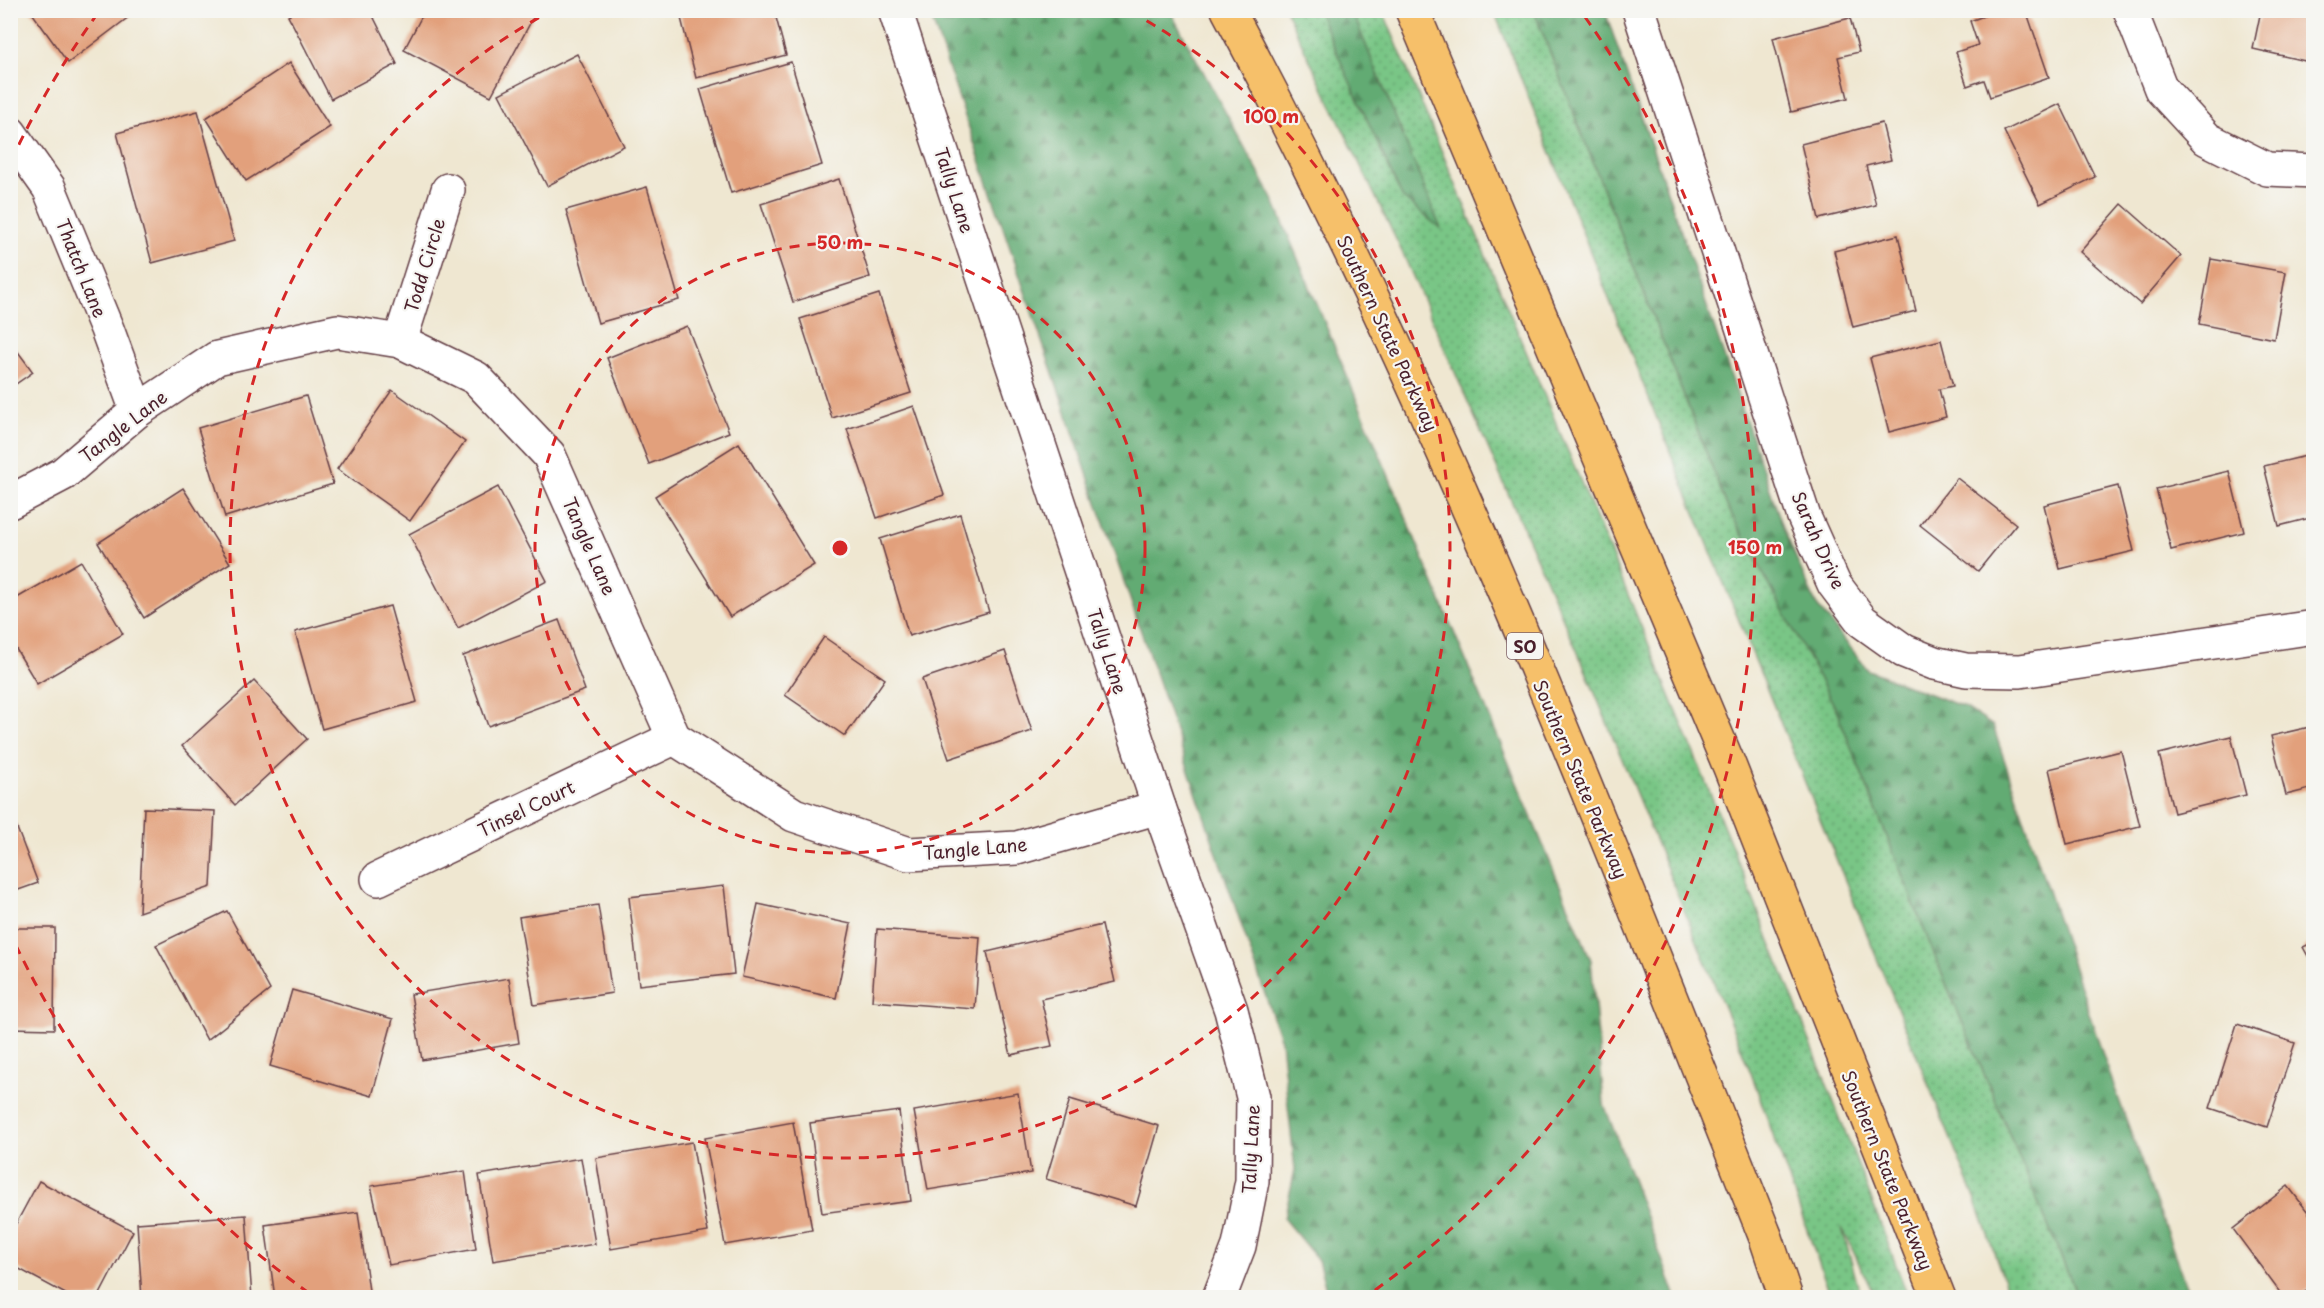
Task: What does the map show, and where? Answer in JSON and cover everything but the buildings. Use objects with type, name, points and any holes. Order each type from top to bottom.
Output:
[{"type":"highway","name":"Southern State Parkway","points":[[1228,10],[1286,117],[1423,405],[1616,861],[1766,1238],[1786,1298]]},
{"type":"highway","name":"Southern State Parkway","points":[[1412,10],[1729,765],[1939,1298]]},
{"type":"street","name":"Tally Lane","points":[[895,10],[1160,807],[1231,1010],[1253,1097],[1252,1181],[1239,1246],[1219,1298]]},
{"type":"street","name":"Sarah Drive","points":[[1639,10],[1804,517],[1834,584],[1863,621],[1904,651],[1934,663],[1977,670],[2020,671],[2313,627]]},
{"type":"street","points":[[2130,10],[2161,89],[2207,139],[2267,169],[2313,171]]},
{"type":"street","name":"Thatch Lane","points":[[10,133],[49,188],[107,329],[137,411]]},
{"type":"street","name":"Todd Circle","points":[[400,341],[448,190]]},
{"type":"street","name":"Tangle Lane","points":[[10,502],[63,474],[137,411],[217,358],[337,331],[400,341],[476,378],[549,454],[674,738],[794,815],[909,854],[1017,848],[1160,807]]},
{"type":"street","name":"Tinsel Court","points":[[378,879],[674,738]]},
{"type":"green space","points":[[929,11],[1170,11],[1273,199],[1591,960],[1604,1104],[1676,1297],[1328,1297],[1318,1260],[1284,1219],[1295,1170],[1281,1041]]},
{"type":"green space","points":[[1286,11],[1383,11],[1718,812],[1847,1135],[1908,1297],[1875,1297],[1842,1228],[1861,1297],[1831,1297],[1751,1073],[1585,669],[1404,256]]},
{"type":"green space","points":[[1318,11],[1352,11],[1441,229],[1402,197]]},
{"type":"green space","points":[[1494,11],[1534,11],[1727,506],[1835,707],[1942,974],[2078,1297],[2010,1297],[1976,1201],[1675,464]]},
{"type":"green space","points":[[1534,11],[1605,11],[1784,530],[1816,604],[1868,670],[1966,708],[1993,726],[2104,1058],[2190,1297],[2078,1297],[1942,974],[1835,707],[1727,506]]}]
